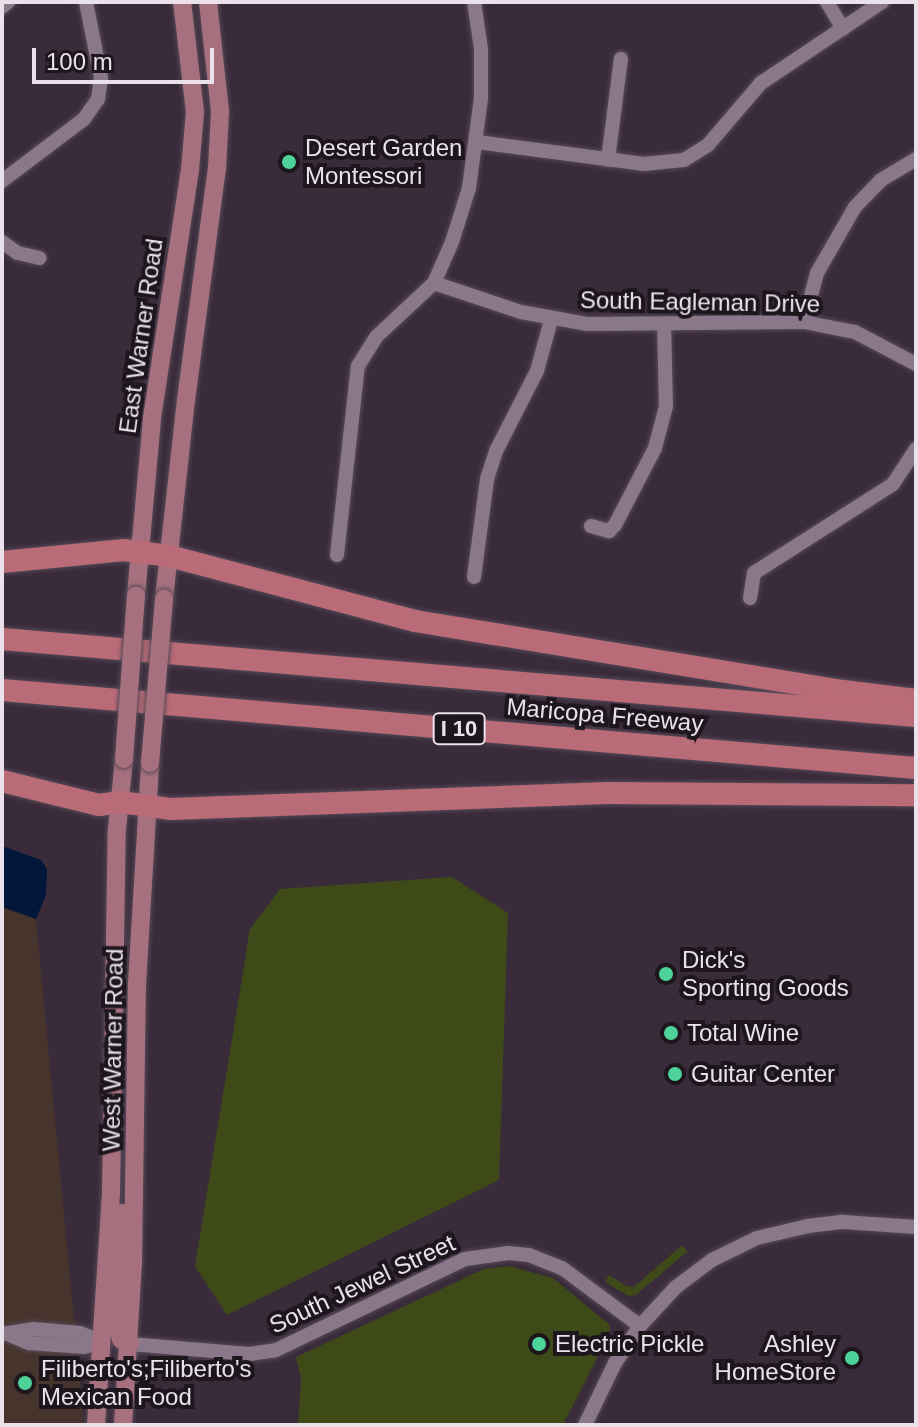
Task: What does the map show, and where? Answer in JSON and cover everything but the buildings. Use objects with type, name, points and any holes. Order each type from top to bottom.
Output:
[{"type":"highway","points":[[2,562],[124,550],[169,556],[415,621],[835,690],[916,700]]},
{"type":"highway","name":"Maricopa Freeway","points":[[2,639],[916,716]]},
{"type":"highway","name":"Maricopa Freeway","points":[[2,690],[916,768]]},
{"type":"highway","points":[[2,781],[99,805],[121,802],[170,809],[639,793],[916,795]]},
{"type":"main road","name":"East Warner Road","points":[[130,678],[152,418],[195,112],[190,49],[182,2]]},
{"type":"main road","points":[[169,556],[186,400],[209,246],[219,138],[215,43],[208,2]]},
{"type":"main road","points":[[193,138],[219,138]]},
{"type":"main road","name":"West Warner Road","points":[[123,1425],[130,1344],[137,984],[150,763],[169,556]]},
{"type":"main road","name":"West Warner Road","points":[[96,1425],[112,1168],[117,829],[130,678]]},
{"type":"main road","points":[[112,1168],[122,1177],[123,1195],[117,1324],[121,1339],[130,1344]]},
{"type":"street","points":[[2,7],[8,2]]},
{"type":"street","points":[[2,181],[84,119],[98,99],[101,78],[86,2]]},
{"type":"street","points":[[337,555],[342,534],[358,366],[376,337],[434,283],[462,212],[477,142],[481,49],[474,2]]},
{"type":"street","points":[[827,2],[843,29]]},
{"type":"street","points":[[477,142],[608,160],[668,164],[697,154],[730,123],[761,83],[882,2]]},
{"type":"street","points":[[608,160],[621,59]]},
{"type":"street","points":[[804,322],[817,273],[855,207],[881,180],[916,159]]},
{"type":"street","points":[[2,242],[18,253],[39,258]]},
{"type":"street","name":"South Eagleman Drive","points":[[434,283],[551,320],[610,326],[804,322],[855,332],[916,364]]},
{"type":"street","points":[[474,577],[487,479],[496,451],[537,371],[551,320]]},
{"type":"street","points":[[591,526],[609,531],[615,525],[655,448],[666,406],[664,325]]},
{"type":"street","points":[[750,598],[754,573],[884,491],[893,484],[916,449]]},
{"type":"street","points":[[585,1425],[615,1363],[640,1326],[657,1305],[693,1273],[757,1238],[826,1223],[916,1227]]},
{"type":"street","name":"South Jewel Street","points":[[130,1344],[249,1354],[276,1350],[465,1259],[509,1253],[529,1255],[562,1268],[640,1326]]},
{"type":"street","points":[[6,1334],[29,1343],[84,1347],[102,1342]]},
{"type":"shaded area","points":[[2,907],[36,919],[84,1425],[2,1425]]},
{"type":"green space","points":[[452,877],[508,913],[499,1180],[227,1315],[195,1266],[250,929],[280,889]]},
{"type":"green space","points":[[681,1246],[688,1251],[636,1295],[628,1296],[605,1282],[609,1275],[626,1286],[634,1287]]},
{"type":"green space","points":[[509,1266],[553,1278],[610,1325],[609,1335],[563,1425],[298,1425],[301,1379],[296,1357],[484,1269]]},
{"type":"water","points":[[2,846],[41,860],[47,869],[46,895],[36,919],[2,907]]},
{"type":"place","name":"Desert Garden Montessori","points":[[289,162]]},
{"type":"place","name":"Dick's Sporting Goods","points":[[666,974]]},
{"type":"place","name":"Total Wine","points":[[671,1033]]},
{"type":"place","name":"Guitar Center","points":[[675,1074]]},
{"type":"place","name":"Electric Pickle","points":[[539,1344]]},
{"type":"place","name":"Ashley HomeStore","points":[[852,1358]]},
{"type":"place","name":"Filiberto's;Filiberto's Mexican Food","points":[[25,1383]]}]
